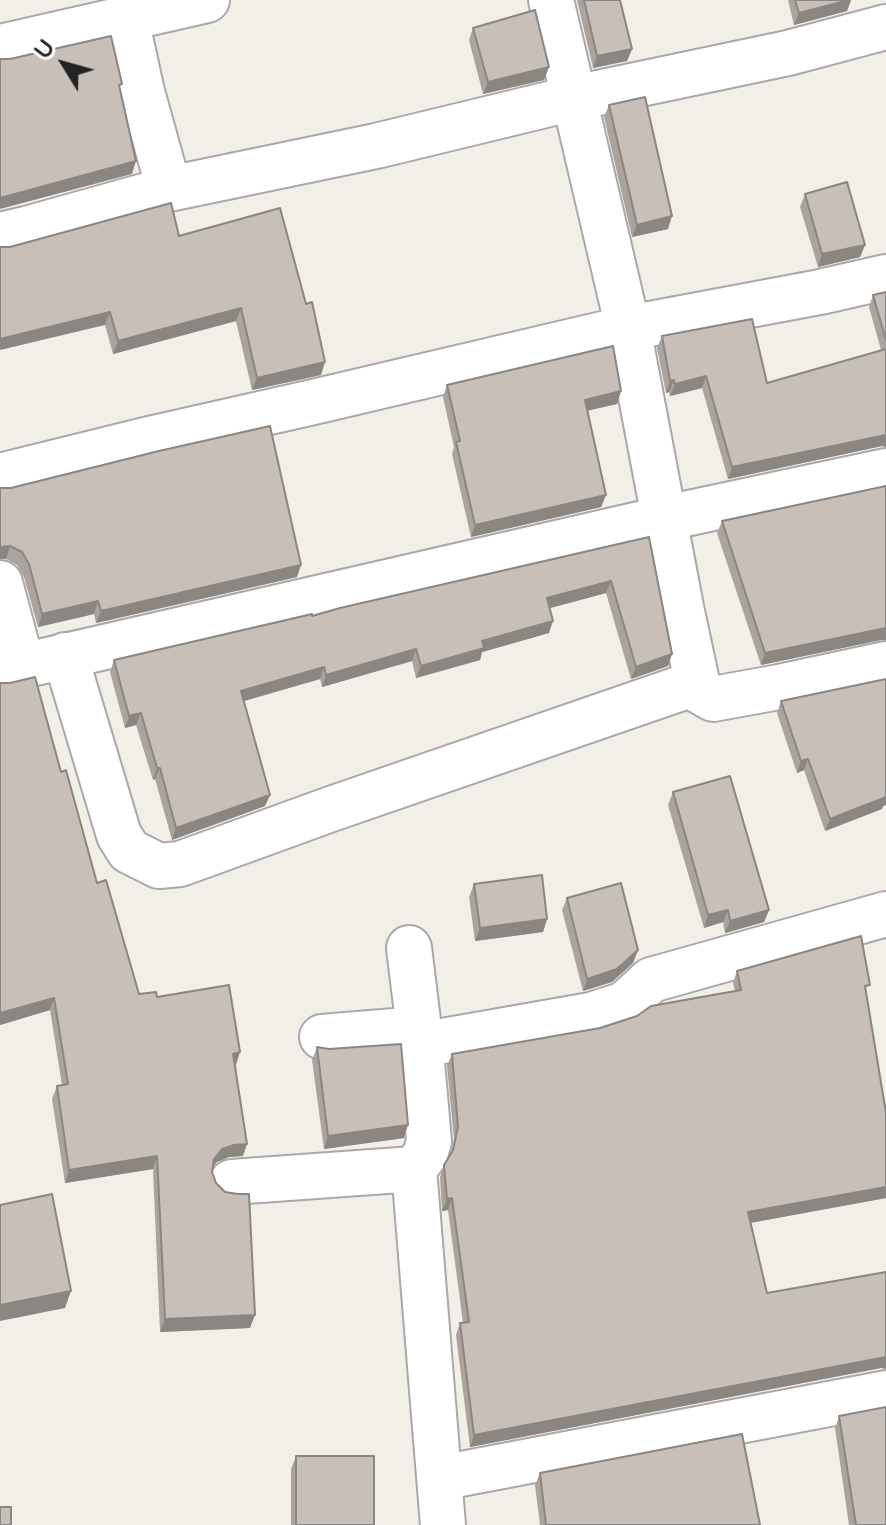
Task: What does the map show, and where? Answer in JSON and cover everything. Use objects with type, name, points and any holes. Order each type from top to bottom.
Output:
[{"type":"street","points":[[0,47],[207,0]]},
{"type":"street","points":[[551,0],[628,328],[699,691],[713,699],[886,664]]},
{"type":"street","points":[[126,19],[169,189]]},
{"type":"street","points":[[0,235],[169,189],[376,146],[574,98],[788,53],[886,27]]},
{"type":"street","points":[[0,476],[628,328],[886,277]]},
{"type":"street","points":[[0,583],[11,668],[666,518],[886,471]]},
{"type":"street","points":[[65,655],[119,835],[129,851],[159,866],[180,864],[696,683]]},
{"type":"street","points":[[322,1037],[420,1037],[591,1015],[625,1004],[651,980],[886,914]]},
{"type":"street","points":[[409,948],[429,1141],[425,1155],[414,1169],[443,1525]]},
{"type":"street","points":[[232,1182],[414,1169]]},
{"type":"street","points":[[440,1478],[886,1393]]},
{"type":"building","points":[[584,0],[620,0],[632,49],[597,56]]},
{"type":"building","points":[[795,0],[849,0],[799,13]]},
{"type":"building","points":[[535,10],[549,67],[488,82],[473,28]]},
{"type":"building","points":[[111,36],[136,161],[0,198],[0,59]]},
{"type":"building","points":[[645,97],[672,216],[637,225],[609,105]]},
{"type":"building","points":[[847,182],[865,245],[822,254],[805,194]]},
{"type":"building","points":[[171,203],[179,236],[280,208],[306,304],[312,302],[325,362],[257,378],[241,308],[118,341],[110,312],[0,339],[0,247],[10,247]]},
{"type":"building","points":[[886,292],[886,340],[873,295]]},
{"type":"building","points":[[752,319],[767,383],[886,349],[886,435],[732,467],[706,376],[675,384],[674,380],[670,381],[662,336]]},
{"type":"building","points":[[613,346],[621,391],[585,400],[606,495],[475,525],[447,385]]},
{"type":"building","points":[[270,426],[301,565],[101,611],[98,601],[42,614],[29,564],[22,552],[10,546],[0,547],[0,488],[11,488]]},
{"type":"building","points":[[886,486],[886,628],[765,653],[722,521]]},
{"type":"building","points":[[649,537],[672,654],[636,667],[611,581],[547,598],[553,621],[482,641],[484,648],[421,666],[416,649],[326,675],[324,667],[241,691],[270,795],[176,828],[141,713],[129,716],[114,660]]},
{"type":"building","points":[[35,677],[61,772],[66,770],[97,883],[106,880],[139,994],[156,992],[157,997],[229,985],[240,1052],[233,1054],[247,1144],[222,1149],[214,1159],[212,1172],[216,1183],[225,1192],[249,1194],[255,1315],[165,1319],[157,1156],[69,1170],[57,1086],[68,1084],[54,998],[0,1013],[0,683]]},
{"type":"building","points":[[886,679],[886,797],[830,819],[808,759],[801,761],[781,701]]},
{"type":"building","points":[[730,776],[769,910],[730,921],[728,910],[708,915],[673,792]]},
{"type":"building","points":[[542,875],[547,919],[480,928],[474,884]]},
{"type":"building","points":[[621,883],[638,950],[617,969],[587,979],[567,898]]},
{"type":"building","points":[[861,936],[870,985],[865,986],[886,1113],[886,1187],[748,1212],[767,1293],[886,1272],[886,1357],[474,1435],[460,1323],[469,1322],[452,1198],[447,1199],[444,1165],[453,1150],[458,1127],[452,1054],[600,1028],[637,1016],[651,1006],[741,990],[737,971]]},
{"type":"building","points":[[401,1044],[408,1125],[328,1136],[317,1047],[329,1049]]},
{"type":"building","points":[[52,1194],[71,1291],[0,1305],[0,1205]]},
{"type":"building","points":[[886,1407],[886,1525],[856,1525],[839,1416]]},
{"type":"building","points":[[742,1434],[760,1525],[546,1525],[540,1473]]},
{"type":"building","points":[[296,1456],[374,1456],[374,1525],[296,1525]]},
{"type":"building","points":[[0,1507],[11,1507],[11,1525],[0,1525]]}]
